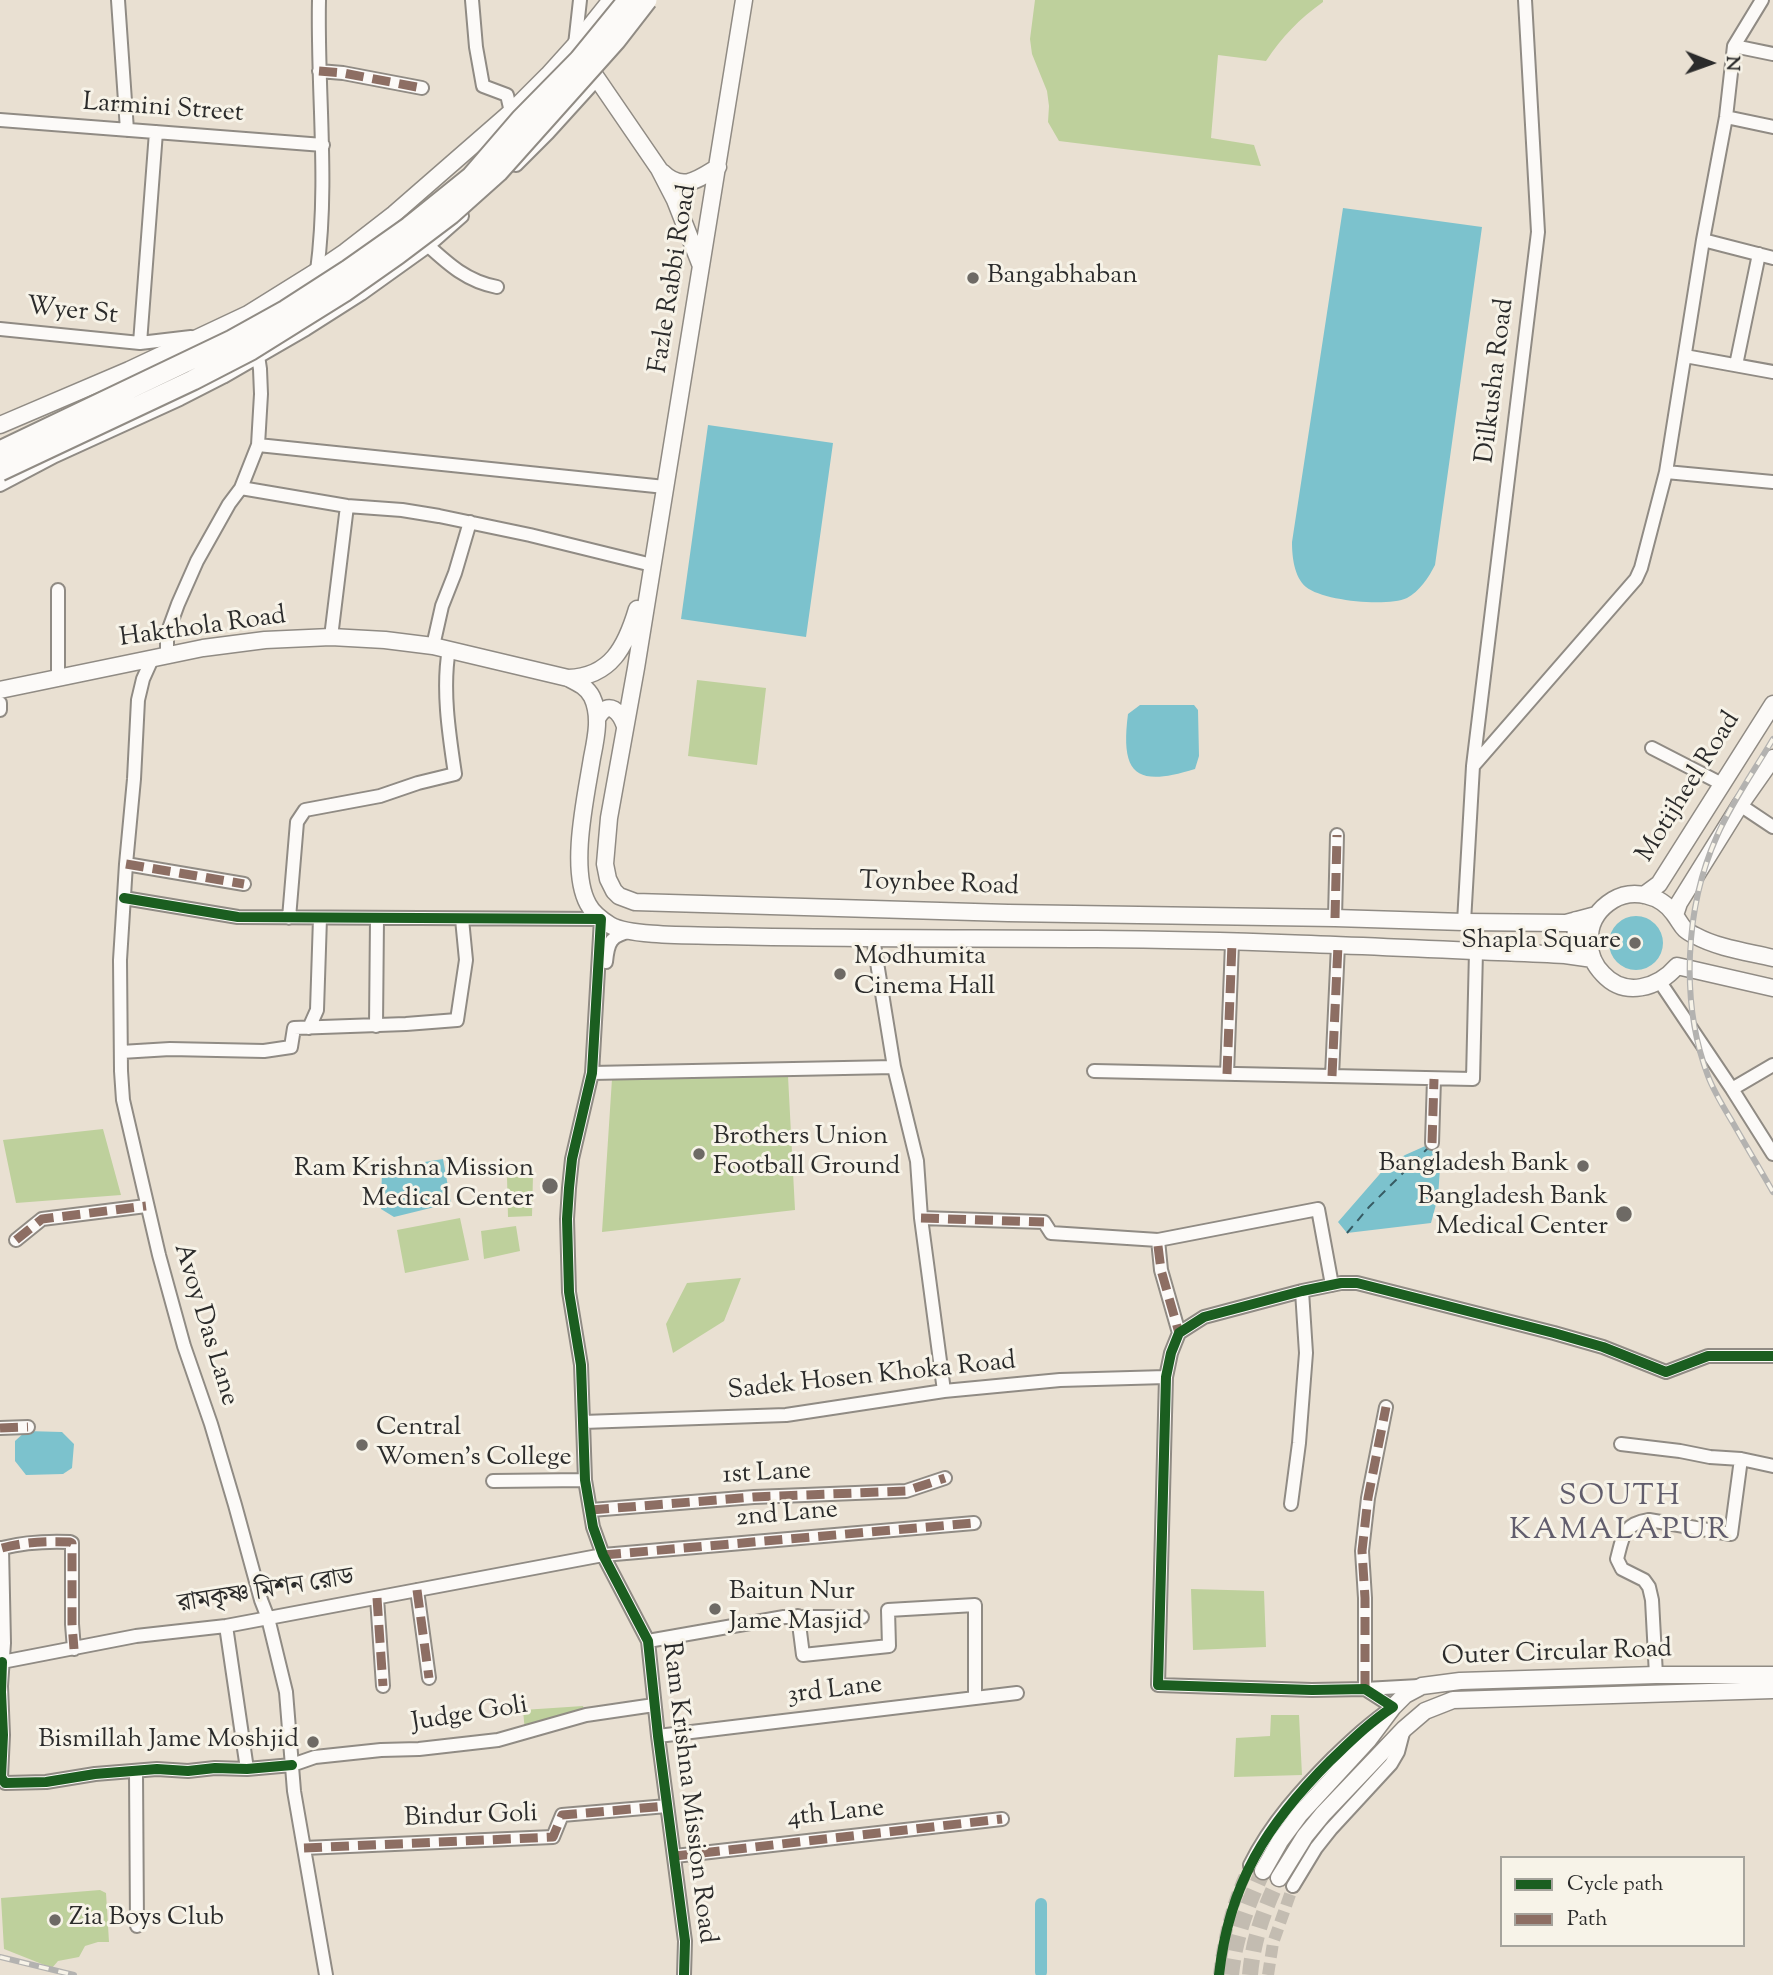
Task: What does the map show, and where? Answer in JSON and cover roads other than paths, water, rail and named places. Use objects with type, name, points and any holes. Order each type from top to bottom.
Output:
[{"type":"highway","points":[[0,451],[232,340],[286,310],[409,227],[471,177],[521,119],[579,60],[628,0]]},
{"type":"highway","points":[[0,471],[251,350],[344,292],[398,254],[451,214],[498,172],[616,40],[647,0]]},
{"type":"main road","points":[[0,425],[129,370],[248,314],[317,271],[394,214],[511,111],[548,75],[611,0]]},
{"type":"main road","name":"Fazle Rabbi Road","points":[[652,565],[744,0]]},
{"type":"main road","points":[[575,45],[659,169],[675,200],[702,268]]},
{"type":"main road","points":[[659,169],[670,180],[686,183],[718,167]]},
{"type":"main road","points":[[568,678],[584,677],[601,669],[618,655],[633,623],[652,565]]},
{"type":"main road","name":"Toynbee Road","points":[[652,565],[609,818],[605,864],[614,891],[623,899],[635,902],[1008,913],[1464,922],[1566,923],[1596,915]]},
{"type":"main road","name":"Hakthola Road","points":[[0,690],[203,648],[265,640],[331,638],[385,640],[441,647],[568,678]]},
{"type":"main road","points":[[568,678],[587,690],[596,707],[597,717],[581,832],[580,873],[587,902],[601,919]]},
{"type":"main road","name":"Motijheel Road","points":[[1644,895],[1659,884],[1773,704]]},
{"type":"main road","points":[[597,717],[607,708],[614,709],[625,726]]},
{"type":"main road","name":"Motijheel Road","points":[[1678,921],[1679,903],[1773,758]]},
{"type":"main road","points":[[1773,958],[1698,937],[1678,921],[1666,905],[1644,895],[1629,894],[1605,905],[1596,915],[1589,939],[1597,968],[1606,978],[1619,985],[1647,987],[1660,982],[1677,966],[1773,988]]},
{"type":"main road","name":"Toynbee Road","points":[[601,919],[618,928],[663,934],[1101,939],[1338,945],[1593,959]]},
{"type":"main road","points":[[1575,956],[1576,920]]},
{"type":"main road","name":"Outer Circular Road","points":[[1256,1868],[1393,1707],[1405,1695],[1422,1686],[1460,1681],[1656,1675],[1773,1675]]},
{"type":"main road","name":"Outer Circular Road","points":[[1286,1882],[1305,1836],[1404,1729],[1425,1711],[1453,1700],[1773,1690]]},
{"type":"main road","points":[[1393,1707],[1401,1718],[1404,1729]]},
{"type":"street","points":[[118,0],[127,130]]},
{"type":"street","points":[[317,271],[323,231],[319,0]]},
{"type":"street","points":[[472,0],[483,86],[507,95],[511,111]]},
{"type":"street","points":[[575,45],[580,0]]},
{"type":"street","name":"Dilkusha Road","points":[[1464,922],[1473,766],[1538,232],[1525,0]]},
{"type":"street","points":[[1473,766],[1636,579],[1641,568],[1666,472],[1703,240],[1726,117],[1734,46],[1762,0]]},
{"type":"street","points":[[1734,46],[1773,54]]},
{"type":"street","points":[[319,71],[422,88]]},
{"type":"street","points":[[0,485],[55,456],[180,399],[306,329],[428,246],[497,184],[597,79]]},
{"type":"street","points":[[1726,117],[1773,127]]},
{"type":"street","name":"Larmini Street","points":[[0,120],[323,145]]},
{"type":"street","points":[[140,343],[156,132]]},
{"type":"street","points":[[394,214],[449,265],[480,284],[497,287]]},
{"type":"street","points":[[1703,240],[1773,258]]},
{"type":"street","points":[[1736,365],[1759,254]]},
{"type":"street","name":"Avoy Das Lane","points":[[248,314],[258,357],[261,394],[258,445],[241,488],[229,504],[194,568],[160,658],[143,679],[138,700],[120,960],[123,1100],[146,1206],[184,1346],[235,1505],[268,1618],[286,1692],[294,1791],[326,1975]]},
{"type":"street","name":"Wyer St","points":[[0,329],[140,343],[201,336]]},
{"type":"street","points":[[1685,356],[1773,372]]},
{"type":"street","points":[[258,445],[665,487]]},
{"type":"street","points":[[1666,472],[1773,482]]},
{"type":"street","points":[[241,488],[470,522],[652,565]]},
{"type":"street","points":[[331,638],[348,506]]},
{"type":"street","points":[[289,918],[296,822],[305,810],[380,796],[455,774],[441,647],[442,606],[470,522]]},
{"type":"street","points":[[58,590],[58,678]]},
{"type":"street","points":[[0,703],[0,710]]},
{"type":"street","points":[[1652,748],[1722,784]]},
{"type":"street","points":[[1741,805],[1773,827]]},
{"type":"street","points":[[1335,918],[1337,835]]},
{"type":"street","points":[[127,864],[244,884]]},
{"type":"street","points":[[124,898],[238,917],[601,919]]},
{"type":"street","points":[[309,1028],[317,1010],[320,918]]},
{"type":"street","points":[[376,1026],[377,919]]},
{"type":"street","points":[[121,1052],[170,1049],[264,1051],[290,1047],[294,1028],[457,1020],[466,960],[462,919]]},
{"type":"street","name":"Ram Krishna Mission Road","points":[[601,919],[592,1073],[572,1159],[567,1219],[569,1292],[581,1366],[585,1480],[594,1529],[603,1555],[648,1642],[675,1856],[685,1950],[684,1975]]},
{"type":"street","points":[[597,1003],[604,990],[609,945],[617,934],[631,931]]},
{"type":"street","points":[[873,938],[894,1067],[917,1161],[921,1218],[944,1391]]},
{"type":"street","points":[[1227,1074],[1232,943]]},
{"type":"street","points":[[1332,1076],[1338,945]]},
{"type":"street","points":[[1094,1071],[1473,1079],[1476,951]]},
{"type":"street","points":[[1660,982],[1773,1154]]},
{"type":"street","points":[[1732,1089],[1773,1065]]},
{"type":"street","points":[[592,1073],[894,1067]]},
{"type":"street","points":[[1432,1143],[1434,1079]]},
{"type":"street","points":[[16,1240],[42,1219],[146,1206]]},
{"type":"street","points":[[921,1218],[1044,1222],[1051,1233],[1158,1240],[1318,1209],[1332,1285]]},
{"type":"street","points":[[1158,1240],[1161,1270],[1179,1333]]},
{"type":"street","points":[[1422,1686],[1311,1690],[1158,1685],[1166,1377],[1179,1333],[1204,1317],[1332,1285],[1357,1283],[1541,1329],[1603,1347],[1666,1372],[1708,1356],[1773,1356]]},
{"type":"street","points":[[1291,1504],[1306,1353],[1302,1292]]},
{"type":"street","name":"Sadek Hosen Khoka Road","points":[[583,1422],[786,1415],[944,1391],[1060,1381],[1166,1377]]},
{"type":"street","points":[[1365,1689],[1362,1551],[1368,1498],[1386,1407]]},
{"type":"street","points":[[0,1428],[28,1427]]},
{"type":"street","points":[[1620,1444],[1773,1466]]},
{"type":"street","points":[[1656,1675],[1649,1587],[1644,1580],[1622,1569],[1616,1559],[1624,1532],[1636,1522],[1649,1520],[1731,1534],[1741,1460]]},
{"type":"street","name":"1st Lane","points":[[591,1510],[754,1497],[906,1491],[945,1478]]},
{"type":"street","points":[[493,1481],[585,1480]]},
{"type":"street","name":"2nd Lane","points":[[537,1569],[603,1555],[974,1523]]},
{"type":"street","points":[[2,1662],[4,1643],[1,1548],[20,1543],[72,1543],[74,1649]]},
{"type":"street","name":"রামকৃষ্ণ মিশন রোড","points":[[2,1662],[136,1636],[226,1626],[537,1569]]},
{"type":"street","points":[[417,1590],[429,1678]]},
{"type":"street","points":[[377,1598],[383,1686]]},
{"type":"street","points":[[798,1616],[803,1655],[889,1646],[888,1610],[975,1605],[975,1698]]},
{"type":"street","points":[[648,1642],[783,1617],[862,1617]]},
{"type":"street","points":[[226,1626],[247,1769]]},
{"type":"street","name":"Judge Goli","points":[[2,1662],[1,1777],[5,1783],[46,1782],[95,1774],[157,1769],[188,1771],[292,1765],[315,1757],[498,1740],[586,1716],[654,1705]]},
{"type":"street","points":[[1365,1689],[1393,1707]]},
{"type":"street","name":"3rd Lane","points":[[658,1736],[1017,1693]]},
{"type":"street","points":[[136,1772],[137,1926]]},
{"type":"street","name":"Bindur Goli","points":[[304,1847],[553,1837],[562,1815],[667,1806]]},
{"type":"street","name":"4th Lane","points":[[675,1856],[1002,1819]]},
{"type":"water","points":[[1343,208],[1482,227],[1435,565],[1416,592],[1398,601],[1355,601],[1314,592],[1302,583],[1293,560],[1292,542]]},
{"type":"water","points":[[708,425],[833,443],[806,637],[681,619]]},
{"type":"water","points":[[1140,705],[1194,705],[1198,710],[1199,756],[1195,769],[1159,777],[1137,772],[1130,763],[1126,735],[1128,714]]},
{"type":"water","name":"Shapla Square","points":[[1636,916],[1655,924],[1663,943],[1655,962],[1636,970],[1617,962],[1609,943],[1617,924]]},
{"type":"water","points":[[1432,1143],[1440,1168],[1438,1197],[1431,1223],[1347,1233],[1338,1222],[1385,1168]]},
{"type":"water","points":[[443,1159],[451,1203],[394,1217],[381,1209],[382,1169]]},
{"type":"water","points":[[26,1431],[62,1432],[74,1444],[72,1468],[63,1474],[26,1475],[15,1461],[15,1441]]},
{"type":"waterway","points":[[1041,1904],[1041,1972]]},
{"type":"tunnel","points":[[1219,1975],[1230,1918],[1250,1865]]},
{"type":"tunnel","points":[[1231,1975],[1242,1922],[1263,1871]]},
{"type":"tunnel","points":[[1250,1975],[1260,1925],[1279,1878]]},
{"type":"tunnel","points":[[1268,1975],[1273,1943],[1293,1886]]},
{"type":"railway","points":[[1773,739],[1729,811],[1706,864],[1698,893],[1690,955],[1693,1017],[1708,1076],[1719,1100],[1773,1192]]},
{"type":"railway","points":[[0,1957],[74,1975]]},
{"type":"place","name":"Bangabhaban","points":[[973,278]]},
{"type":"place","name":"Shapla Square","points":[[1635,943]]},
{"type":"place","name":"Modhumita Cinema Hall","points":[[840,974]]},
{"type":"place","name":"Brothers Union Football Ground","points":[[699,1154]]},
{"type":"place","name":"Bangladesh Bank","points":[[1583,1166]]},
{"type":"place","name":"Ram Krishna Mission Medical Center","points":[[550,1186]]},
{"type":"place","name":"Bangladesh Bank Medical Center","points":[[1624,1214]]},
{"type":"place","name":"Central Women's College","points":[[362,1445]]},
{"type":"place","name":"Baitun Nur Jame Masjid","points":[[715,1609]]},
{"type":"place","name":"Bismillah Jame Moshjid","points":[[313,1742]]},
{"type":"place","name":"Zia Boys Club","points":[[55,1920]]},
{"type":"district","name":"SOUTH KAMALAPUR","points":[[1620,1516]]}]
